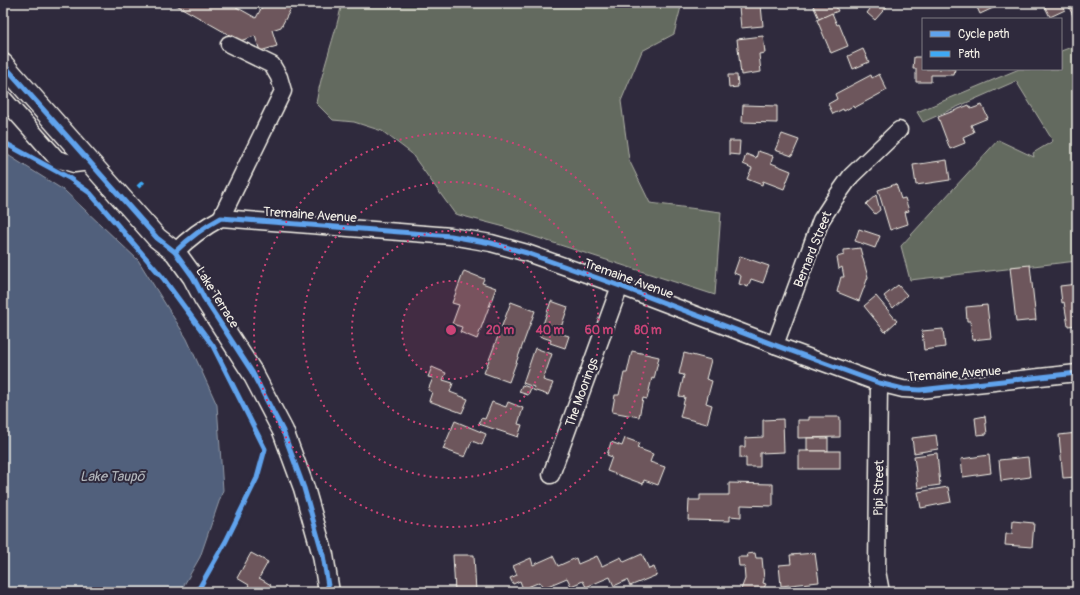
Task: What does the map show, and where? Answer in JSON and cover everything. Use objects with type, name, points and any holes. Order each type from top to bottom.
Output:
[{"type":"main road","name":"Lake Terrace","points":[[3,64],[157,238],[174,252],[193,277],[204,298],[252,372],[282,431],[304,488],[323,556],[329,592]]},
{"type":"street","points":[[174,252],[208,224],[221,218],[283,91],[279,77],[272,65],[229,44]]},
{"type":"street","points":[[3,98],[57,159],[74,164],[90,162]]},
{"type":"street","name":"Bernard Street","points":[[775,345],[821,220],[851,176],[899,130]]},
{"type":"street","name":"Tremaine Avenue","points":[[221,218],[451,236],[491,243],[527,253],[620,286],[879,383],[903,389],[920,390],[1077,373]]},
{"type":"street","name":"The Moorings","points":[[551,475],[620,286]]},
{"type":"street","name":"Pipi Street","points":[[879,383],[877,571],[881,592]]},
{"type":"shaded area","points":[[342,3],[682,3],[674,34],[642,51],[621,101],[629,160],[650,203],[721,212],[715,295],[501,226],[455,214],[411,153],[382,131],[354,122],[333,120],[316,103]]},
{"type":"shaded area","points":[[1077,45],[1077,261],[910,280],[901,246],[998,140],[1034,157],[1033,153],[1053,141],[1016,81],[923,122],[917,112],[1017,70],[1062,70],[1062,51]]},
{"type":"water","name":"Lake Taupō","points":[[3,152],[65,191],[138,260],[187,339],[217,405],[223,490],[200,557],[180,592],[3,592]]},
{"type":"building","points":[[173,3],[229,3],[256,18],[264,3],[294,3],[281,27],[272,30],[277,46],[260,51],[255,36],[240,41]]},
{"type":"building","points":[[812,3],[842,4],[836,7],[838,11],[819,19]]},
{"type":"building","points":[[863,3],[890,3],[875,20],[867,13],[870,9]]},
{"type":"building","points":[[975,3],[1004,3],[980,14]]},
{"type":"building","points":[[1043,3],[1062,3],[1065,10],[1050,17]]},
{"type":"building","points":[[1067,3],[1077,3],[1077,24]]},
{"type":"building","points":[[761,5],[763,26],[741,28],[739,7]]},
{"type":"building","points":[[832,13],[837,25],[839,24],[848,46],[831,53],[817,20]]},
{"type":"building","points":[[763,36],[765,53],[759,54],[761,72],[741,75],[737,39]]},
{"type":"building","points":[[863,49],[869,62],[853,69],[848,56]]},
{"type":"building","points":[[914,57],[922,57],[922,70],[955,70],[954,75],[931,75],[931,82],[916,82],[916,69],[913,69]]},
{"type":"building","points":[[879,74],[887,90],[854,108],[853,106],[844,111],[843,109],[833,114],[828,104],[837,99],[835,94],[871,75],[872,78]]},
{"type":"building","points":[[728,75],[737,75],[738,87],[729,88]]},
{"type":"building","points":[[743,105],[777,106],[777,123],[742,122]]},
{"type":"building","points":[[969,105],[971,109],[982,105],[988,118],[971,125],[974,132],[963,137],[965,143],[950,149],[938,117]]},
{"type":"building","points":[[782,134],[799,140],[792,156],[775,150]]},
{"type":"building","points":[[729,141],[740,141],[739,155],[729,154]]},
{"type":"building","points":[[758,151],[773,156],[771,163],[791,171],[784,189],[763,181],[762,185],[747,179],[752,168],[743,164],[746,154],[756,158]]},
{"type":"building","points":[[947,160],[950,180],[916,185],[913,165]]},
{"type":"building","points":[[896,184],[901,199],[905,198],[909,211],[905,212],[908,224],[890,230],[878,190]]},
{"type":"building","points":[[876,195],[880,210],[875,214],[866,204]]},
{"type":"building","points":[[859,229],[880,236],[875,248],[855,241]]},
{"type":"building","points":[[860,248],[868,277],[859,301],[837,292],[841,277],[844,277],[842,267],[839,269],[837,257],[844,255],[844,250]]},
{"type":"building","points":[[740,256],[769,266],[763,283],[751,279],[748,287],[739,284],[741,276],[734,273]]},
{"type":"building","points":[[1030,265],[1036,320],[1016,322],[1010,267]]},
{"type":"building","points":[[464,271],[484,279],[482,283],[496,288],[477,339],[460,332],[462,327],[452,324],[459,305],[452,303]]},
{"type":"building","points":[[1077,284],[1077,325],[1068,326],[1064,302],[1062,303],[1060,286]]},
{"type":"building","points":[[898,285],[907,295],[893,308],[884,296]]},
{"type":"building","points":[[876,296],[897,321],[885,332],[864,306]]},
{"type":"building","points":[[551,301],[568,307],[559,333],[569,336],[565,348],[550,343],[551,340],[539,336]]},
{"type":"building","points":[[511,302],[535,311],[509,382],[484,373]]},
{"type":"building","points":[[987,305],[991,338],[972,340],[970,321],[967,321],[966,307]]},
{"type":"building","points":[[943,329],[945,347],[924,350],[922,331]]},
{"type":"building","points":[[535,348],[552,354],[543,380],[553,383],[548,395],[533,390],[534,387],[523,383]]},
{"type":"building","points":[[632,351],[659,357],[654,379],[652,378],[647,399],[643,398],[639,417],[612,412],[615,395],[619,395],[624,373],[627,373]]},
{"type":"building","points":[[684,353],[711,360],[706,379],[712,381],[706,403],[712,405],[707,424],[680,417],[685,397],[679,396],[684,375],[679,374]]},
{"type":"building","points":[[432,367],[446,373],[443,380],[453,383],[450,392],[468,399],[462,413],[429,401],[432,392],[428,390],[433,378],[428,377]]},
{"type":"building","points":[[522,385],[531,388],[528,395],[519,392]]},
{"type":"building","points":[[492,402],[506,407],[508,402],[523,408],[518,424],[522,425],[518,437],[479,424],[481,418],[485,419]]},
{"type":"building","points":[[985,416],[987,434],[977,435],[975,418]]},
{"type":"building","points":[[809,417],[840,417],[840,437],[798,438],[798,420],[809,420]]},
{"type":"building","points":[[783,419],[784,452],[760,453],[760,467],[746,467],[746,458],[740,458],[740,447],[745,447],[745,438],[763,437],[763,420]]},
{"type":"building","points":[[455,421],[486,434],[482,445],[472,441],[465,457],[443,449]]},
{"type":"building","points":[[1077,433],[1077,477],[1063,478],[1059,435]]},
{"type":"building","points":[[936,435],[938,449],[914,453],[912,438]]},
{"type":"building","points":[[625,438],[639,443],[637,448],[653,454],[650,462],[665,467],[658,485],[644,480],[643,484],[607,471],[612,457],[607,455],[611,442],[622,446]]},
{"type":"building","points":[[807,438],[828,438],[828,451],[807,451]]},
{"type":"building","points":[[799,451],[840,451],[840,469],[799,469]]},
{"type":"building","points":[[937,453],[940,485],[918,488],[914,456]]},
{"type":"building","points":[[989,455],[991,473],[963,477],[961,459]]},
{"type":"building","points":[[1028,457],[1030,477],[1001,481],[999,460]]},
{"type":"building","points":[[729,483],[773,484],[773,506],[741,505],[741,517],[730,516],[730,521],[688,520],[689,500],[700,500],[700,495],[729,495]]},
{"type":"building","points":[[948,487],[951,502],[921,508],[918,492]]},
{"type":"building","points":[[1013,521],[1034,523],[1032,547],[1005,545],[1006,534],[1012,534]]},
{"type":"building","points":[[251,553],[268,562],[259,578],[271,585],[267,592],[244,592],[249,585],[237,578]]},
{"type":"building","points":[[755,553],[756,558],[762,558],[763,583],[766,584],[762,592],[740,592],[745,579],[744,566],[739,566],[738,557],[748,557],[747,554]]},
{"type":"building","points":[[815,553],[819,582],[781,586],[779,565],[791,564],[790,555]]},
{"type":"building","points":[[642,554],[649,569],[654,567],[657,575],[630,586],[627,580],[614,586],[610,577],[586,587],[583,581],[571,586],[567,578],[543,588],[540,582],[523,589],[520,581],[513,584],[510,578],[517,575],[513,566],[531,558],[533,565],[553,556],[558,566],[576,558],[578,564],[597,556],[602,566],[621,557],[624,562]]},
{"type":"building","points":[[453,555],[474,555],[476,592],[455,592]]},
{"type":"marked path","points":[[138,187],[146,179]]},
{"type":"cycle path","points":[[3,64],[157,238],[175,252],[193,277],[204,298],[252,372],[283,431],[304,488],[323,555],[329,592]]},
{"type":"cycle path","points":[[3,142],[69,178],[90,193],[163,278],[213,346],[265,449],[257,478],[226,541],[197,592]]},
{"type":"cycle path","points":[[175,252],[185,242],[208,225],[221,218],[451,236],[491,243],[527,253],[620,286],[879,383],[903,389],[920,390],[1077,373]]}]
